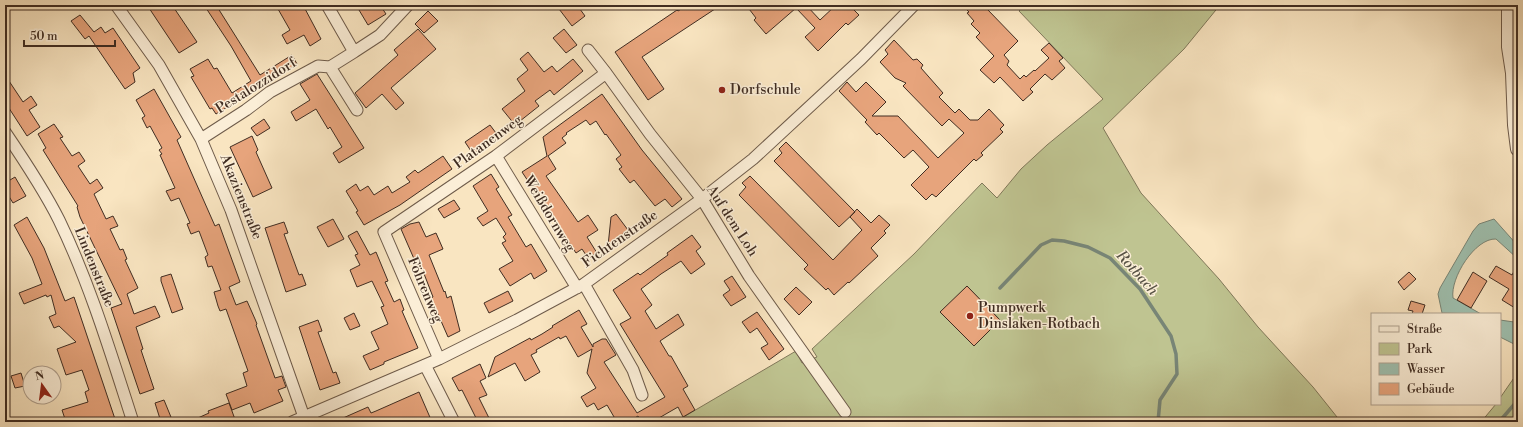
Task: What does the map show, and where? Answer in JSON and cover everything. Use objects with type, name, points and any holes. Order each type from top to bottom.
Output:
[{"type":"street","name":"Akazienstraße","points":[[116,5],[159,65],[201,139],[231,210],[304,417]]},
{"type":"street","points":[[327,5],[354,52]]},
{"type":"street","name":"Pestalozzidorf","points":[[201,139],[246,110],[270,92],[318,66],[330,67],[354,52],[380,35],[408,5]]},
{"type":"street","name":"Fichtenstraße","points":[[292,422],[439,359],[580,286],[702,199],[759,153],[861,59],[914,5]]},
{"type":"street","points":[[1509,5],[1509,47],[1518,150]]},
{"type":"street","points":[[1512,73],[1518,33]]},
{"type":"street","name":"Auf dem Loh","points":[[588,50],[650,134],[702,199],[750,276],[845,412]]},
{"type":"street","points":[[330,67],[357,110]]},
{"type":"street","name":"Platanenweg","points":[[384,232],[496,156],[606,73]]},
{"type":"street","name":"Lindenstraße","points":[[5,132],[58,220],[84,278],[133,422]]},
{"type":"street","name":"Weißdornweg","points":[[496,156],[633,370],[642,395]]},
{"type":"street","name":"Föhrenweg","points":[[384,232],[439,359]]},
{"type":"street","points":[[425,365],[454,422]]},
{"type":"green space","points":[[1024,5],[1220,5],[1184,49],[1103,128],[1141,193],[1219,279],[1258,327],[1313,387],[1341,422],[675,422],[796,351],[802,363],[817,357],[812,349],[914,254],[982,183],[997,198],[1021,169],[1047,145],[1103,99],[1019,11]],"holes":[[[967,286],[1000,320],[974,346],[941,313]]]},
{"type":"green space","points":[[1518,372],[1518,422],[1481,422],[1495,405],[1501,405],[1501,397]]},
{"type":"water","points":[[1494,219],[1518,246],[1518,259],[1496,239],[1488,240],[1480,245],[1472,252],[1460,270],[1453,290],[1453,298],[1479,313],[1442,313],[1438,294],[1440,288],[1473,231],[1479,224]]},
{"type":"water","points":[[1518,318],[1518,346],[1501,338],[1501,320],[1514,322]]},
{"type":"building","points":[[147,5],[172,5],[197,42],[179,53]]},
{"type":"building","points":[[204,5],[216,5],[260,75],[292,55],[297,64],[216,114],[212,108],[210,109],[191,77],[194,76],[190,69],[208,59],[214,69],[217,68],[232,93],[251,81],[231,46]]},
{"type":"building","points":[[285,5],[303,5],[321,39],[310,46],[304,35],[287,44],[282,35],[290,30],[278,9]]},
{"type":"building","points":[[356,5],[380,5],[386,14],[368,25]]},
{"type":"building","points":[[556,5],[577,5],[585,16],[572,26]]},
{"type":"building","points":[[688,5],[721,5],[642,57],[664,89],[648,100],[615,52],[677,10],[678,11]]},
{"type":"building","points":[[746,5],[806,5],[820,20],[836,5],[849,5],[859,15],[848,25],[846,23],[818,51],[805,37],[815,28],[796,8],[766,34],[754,20],[756,18]]},
{"type":"building","points":[[962,5],[987,5],[987,9],[1018,41],[1004,55],[1009,61],[1007,65],[1020,79],[1024,75],[1026,77],[1034,70],[1035,71],[1049,58],[1041,50],[1049,43],[1063,58],[1059,61],[1065,68],[1052,80],[1045,74],[1030,89],[1033,92],[1023,101],[1000,77],[994,83],[980,70],[994,56],[976,37],[980,33],[971,24],[974,21],[967,13],[969,12]]},
{"type":"building","points":[[428,11],[438,21],[424,33],[415,24]]},
{"type":"building","points":[[80,15],[94,32],[101,27],[105,33],[113,28],[140,68],[133,73],[135,82],[125,89],[89,36],[85,39],[71,21]]},
{"type":"building","points":[[418,29],[436,49],[391,88],[404,103],[396,110],[382,94],[366,108],[355,93],[398,55],[394,50]]},
{"type":"building","points":[[564,29],[577,45],[566,53],[553,38]]},
{"type":"building","points":[[894,40],[913,60],[917,59],[923,65],[921,68],[943,93],[939,97],[955,113],[959,109],[970,120],[978,120],[989,109],[1004,125],[1000,129],[1003,132],[981,153],[983,155],[976,161],[974,159],[936,197],[932,194],[926,200],[911,185],[929,167],[913,150],[904,158],[879,133],[877,135],[865,122],[867,120],[839,91],[847,82],[856,92],[866,82],[886,102],[872,116],[898,116],[938,158],[964,133],[949,119],[942,126],[903,86],[906,83],[895,78],[880,62],[888,54],[885,50]]},
{"type":"building","points":[[528,52],[544,72],[552,66],[557,72],[573,59],[583,71],[554,95],[550,90],[535,101],[539,106],[515,125],[502,109],[525,91],[517,79],[528,70],[520,59]]},
{"type":"building","points":[[317,74],[364,148],[339,163],[333,153],[342,147],[330,127],[328,129],[316,109],[296,121],[291,112],[310,100],[300,84]]},
{"type":"building","points":[[5,75],[23,102],[31,96],[37,105],[29,110],[40,127],[27,136],[5,102]]},
{"type":"building","points":[[154,89],[181,137],[177,140],[215,226],[219,224],[240,282],[229,287],[236,305],[247,301],[257,324],[256,325],[275,378],[282,376],[286,387],[278,390],[283,401],[254,413],[250,403],[232,410],[226,394],[247,386],[243,373],[248,371],[226,309],[220,311],[218,306],[214,292],[221,290],[212,266],[208,267],[205,257],[208,255],[199,231],[191,234],[187,224],[190,223],[179,198],[171,201],[166,191],[175,188],[160,155],[162,154],[159,150],[162,148],[150,126],[147,128],[142,118],[145,116],[136,100]]},
{"type":"building","points":[[602,94],[642,150],[682,199],[672,207],[665,199],[655,206],[634,180],[630,183],[619,169],[622,167],[616,159],[621,155],[596,121],[590,125],[586,120],[566,133],[567,134],[562,138],[566,143],[548,156],[556,169],[546,176],[578,222],[588,215],[598,230],[587,237],[597,253],[588,258],[582,249],[576,253],[522,172],[547,156],[543,137]]},
{"type":"building","points":[[264,119],[270,128],[257,136],[251,128]]},
{"type":"building","points":[[54,124],[63,137],[60,138],[72,156],[79,152],[85,161],[78,166],[90,184],[97,179],[103,188],[94,194],[106,219],[113,216],[118,226],[110,229],[120,250],[123,249],[127,259],[125,260],[138,288],[127,294],[134,314],[155,306],[160,317],[136,327],[143,349],[141,350],[154,389],[140,394],[111,308],[122,304],[80,217],[78,206],[43,150],[46,148],[38,134]]},
{"type":"building","points":[[490,125],[499,137],[473,154],[465,142]]},
{"type":"building","points":[[252,136],[258,150],[256,152],[272,188],[253,197],[230,147]]},
{"type":"building","points":[[786,142],[855,212],[839,227],[774,161],[782,153],[779,149]]},
{"type":"building","points":[[443,156],[452,169],[400,205],[364,225],[356,212],[358,211],[346,191],[356,184],[360,191],[368,186],[374,195],[388,186],[392,193],[410,182],[406,177],[415,170],[418,173]]},
{"type":"building","points":[[491,174],[499,187],[496,189],[512,215],[508,217],[526,247],[531,244],[547,271],[534,279],[531,273],[510,286],[499,269],[513,261],[502,243],[506,241],[503,237],[506,234],[496,218],[483,226],[477,218],[488,211],[473,186]]},
{"type":"building","points":[[750,176],[833,260],[862,230],[850,217],[857,209],[871,223],[879,215],[890,225],[884,231],[886,233],[871,248],[878,256],[834,295],[828,288],[826,290],[804,269],[808,265],[739,195],[746,187],[742,183]]},
{"type":"building","points":[[15,177],[26,196],[13,203],[5,190],[5,183]]},
{"type":"building","points":[[454,200],[460,209],[444,218],[438,209]]},
{"type":"building","points":[[616,214],[628,230],[623,233],[624,235],[608,246],[611,217]]},
{"type":"building","points":[[27,217],[44,248],[65,301],[74,297],[116,422],[66,422],[62,410],[88,402],[85,392],[89,390],[82,370],[66,375],[57,349],[76,342],[59,326],[54,328],[49,317],[56,314],[51,295],[47,297],[46,295],[24,304],[19,293],[42,284],[32,258],[14,225]]},
{"type":"building","points":[[333,219],[344,239],[328,247],[317,227]]},
{"type":"building","points":[[284,222],[288,233],[284,234],[299,275],[302,274],[306,285],[286,292],[265,228]]},
{"type":"building","points":[[419,222],[426,237],[436,233],[443,249],[429,255],[447,298],[451,296],[460,331],[448,337],[431,298],[433,297],[421,266],[418,268],[401,229],[410,224]]},
{"type":"building","points":[[357,231],[370,255],[376,252],[388,281],[385,282],[394,302],[400,299],[404,310],[402,311],[418,348],[384,362],[384,364],[370,370],[363,356],[379,349],[371,332],[388,324],[381,307],[384,306],[372,281],[357,287],[350,270],[360,265],[355,255],[358,254],[348,236]]},
{"type":"building","points":[[692,235],[701,247],[696,251],[705,264],[691,274],[681,261],[641,289],[652,305],[645,311],[656,329],[678,314],[684,325],[660,341],[669,356],[671,356],[688,386],[683,389],[695,410],[683,417],[678,407],[652,422],[642,422],[638,416],[628,422],[617,422],[607,405],[598,410],[594,403],[587,407],[581,397],[596,388],[587,373],[592,349],[578,357],[566,336],[560,339],[559,337],[536,350],[537,352],[531,355],[540,372],[525,381],[515,363],[488,377],[495,357],[530,338],[531,340],[542,334],[553,327],[552,326],[579,310],[587,324],[581,327],[593,347],[593,344],[602,339],[606,339],[616,355],[604,362],[637,413],[665,397],[620,324],[631,318],[613,290],[638,273],[640,275],[668,255],[667,253]]},
{"type":"building","points":[[1518,264],[1518,303],[1515,308],[1502,300],[1509,289],[1489,277],[1496,266],[1512,275]]},
{"type":"building","points":[[1409,272],[1416,279],[1404,290],[1398,282]]},
{"type":"building","points":[[1473,272],[1487,281],[1471,308],[1457,300]]},
{"type":"building","points":[[171,274],[183,309],[172,313],[161,281],[161,277]]},
{"type":"building","points":[[732,276],[746,297],[731,306],[723,295],[730,290],[724,281]]},
{"type":"building","name":"Pumpwerk Dinslaken-Rotbach","points":[[967,286],[1000,320],[974,346],[940,312]]},
{"type":"building","points":[[796,287],[812,302],[799,315],[784,299]]},
{"type":"building","points":[[508,291],[513,301],[489,313],[484,303]]},
{"type":"building","points":[[1411,301],[1425,305],[1422,313],[1412,313],[1413,311],[1408,310]]},
{"type":"building","points":[[757,312],[784,349],[769,360],[761,348],[768,344],[757,328],[750,333],[742,322]]},
{"type":"building","points":[[354,313],[360,326],[350,330],[344,318]]},
{"type":"building","points":[[318,320],[322,331],[318,332],[333,373],[336,372],[340,383],[320,390],[299,327]]},
{"type":"building","points":[[480,364],[486,378],[480,381],[487,395],[479,398],[491,422],[478,422],[462,390],[459,391],[452,378]]},
{"type":"building","points":[[21,373],[22,387],[15,388],[11,376]]},
{"type":"building","points":[[419,392],[432,422],[334,422],[368,407],[371,413]]},
{"type":"building","points":[[164,400],[173,422],[161,422],[155,403]]},
{"type":"building","points":[[229,403],[236,422],[189,422],[209,413],[208,411]]},
{"type":"waterway","name":"Rotbach","points":[[1000,288],[1041,245],[1052,240],[1064,241],[1088,247],[1110,258],[1140,289],[1171,336],[1176,354],[1177,374],[1160,400],[1158,422]]},
{"type":"waterway","name":"Rotbach","points":[[1499,422],[1518,400]]},
{"type":"place","name":"Dorfschule","points":[[722,90]]},
{"type":"place","name":"Pumpwerk Dinslaken-Rotbach","points":[[970,316]]}]
